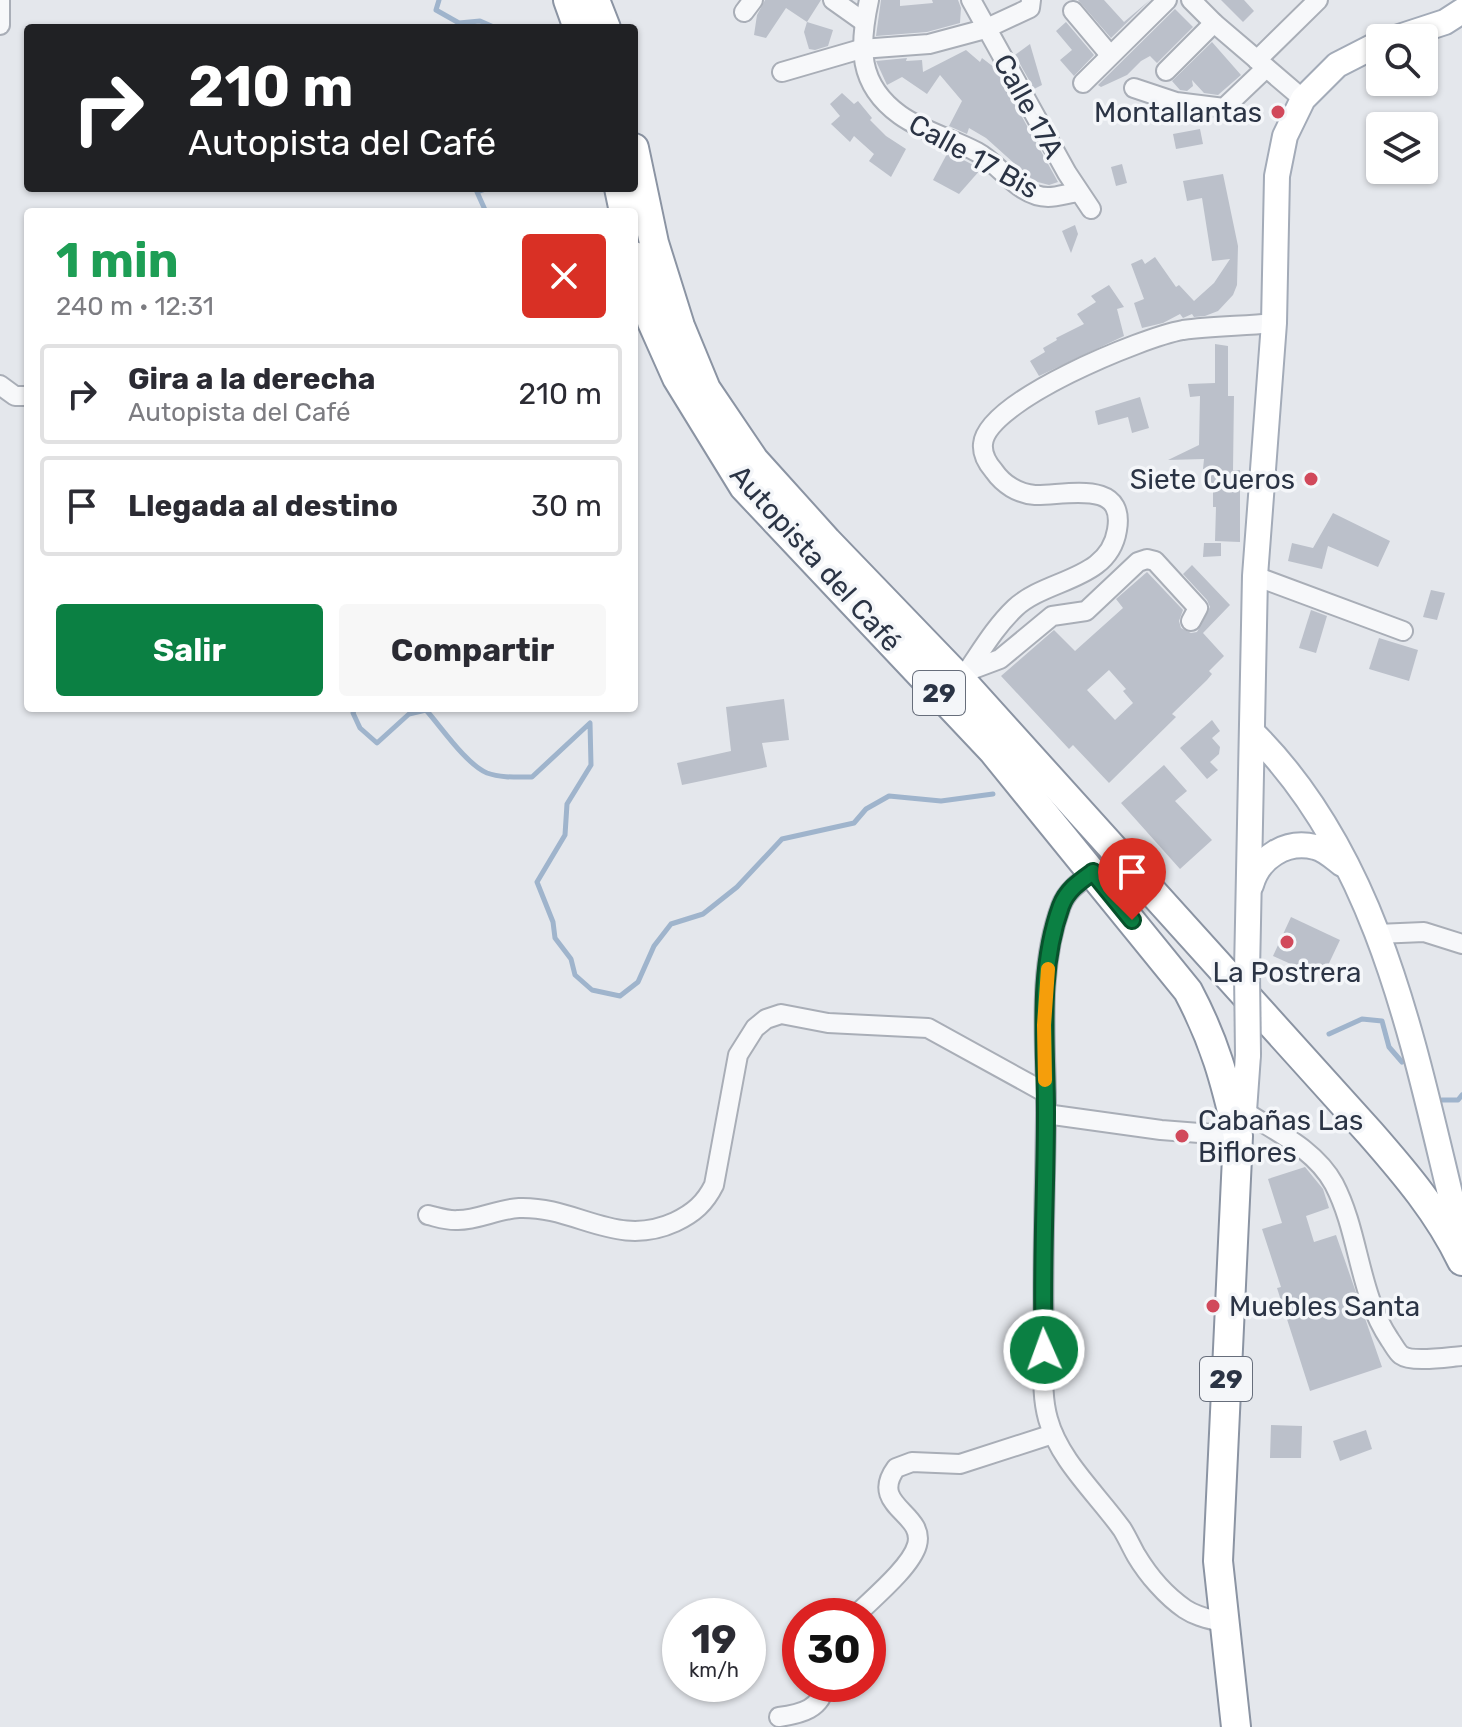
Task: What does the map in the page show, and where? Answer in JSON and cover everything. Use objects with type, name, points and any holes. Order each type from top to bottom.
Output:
[{"type":"highway","points":[[568,0],[577,24]]},
{"type":"highway","points":[[595,0],[604,24]]},
{"type":"highway","name":"Autopista del Café","points":[[638,167],[654,243],[680,326],[706,389],[754,460],[827,541],[964,675],[1370,1133],[1424,1198],[1462,1261]]},
{"type":"highway","name":"Autopista del Café","points":[[638,271],[652,322],[677,378],[744,487],[993,751],[1188,991],[1209,1030],[1241,1123],[1218,1561],[1236,1727]]},
{"type":"main road","points":[[1438,24],[1462,11]]},
{"type":"main road","points":[[1241,1123],[1248,1055],[1255,576],[1274,323],[1277,176],[1285,136],[1303,99],[1337,65],[1366,50]]},
{"type":"main road","points":[[1253,733],[1298,782],[1319,813],[1377,934],[1394,979],[1462,1242]]},
{"type":"main road","points":[[1250,887],[1253,877],[1267,858],[1290,847],[1314,846],[1347,868]]},
{"type":"street","points":[[0,0],[0,25]]},
{"type":"street","points":[[833,0],[864,22]]},
{"type":"street","points":[[861,49],[869,0]]},
{"type":"street","name":"Calle 17A","points":[[971,0],[1078,192],[1091,209]]},
{"type":"street","points":[[1083,83],[1167,0]]},
{"type":"street","points":[[1134,88],[1176,102],[1224,108],[1318,0]]},
{"type":"street","points":[[782,72],[861,49],[929,44],[985,29],[1030,4]]},
{"type":"street","points":[[1166,71],[1206,9],[1261,64],[1303,99]]},
{"type":"street","points":[[1073,11],[1110,55]]},
{"type":"street","name":"Calle 17 Bis","points":[[861,49],[863,65],[876,91],[900,115],[981,154],[1033,195],[1050,197],[1078,192]]},
{"type":"street","points":[[964,675],[988,637],[1018,605],[1088,572],[1107,557],[1117,532],[1118,514],[1110,500],[1093,493],[1033,495],[1015,489],[1000,479],[983,451],[983,439],[992,424],[1013,407],[1074,370],[1142,340],[1183,330],[1274,323]]},
{"type":"street","points":[[0,385],[15,396],[24,396]]},
{"type":"street","points":[[964,675],[1000,659],[1052,616],[1086,611],[1138,562],[1147,559],[1155,561],[1198,608],[1191,621]]},
{"type":"street","points":[[1255,576],[1403,631]]},
{"type":"street","points":[[1093,872],[1065,896],[1049,961],[1044,1025],[1044,1400],[1053,1434],[1074,1467],[1124,1531],[1137,1556],[1157,1583],[1183,1608],[1199,1617],[1224,1623]]},
{"type":"street","points":[[1377,934],[1424,932],[1462,944]]},
{"type":"street","points":[[428,1215],[457,1220],[517,1208],[548,1210],[629,1233],[648,1231],[689,1215],[706,1201],[714,1185],[738,1055],[755,1028],[766,1019],[781,1014],[828,1023],[928,1028],[1046,1093]]},
{"type":"street","points":[[1046,1114],[1161,1130],[1241,1123],[1310,1153],[1334,1184],[1352,1229],[1370,1303],[1400,1355],[1412,1359],[1462,1356]]},
{"type":"street","points":[[873,1598],[899,1571],[918,1544],[918,1533],[890,1496],[887,1486],[896,1468],[912,1462],[960,1464],[1053,1434]]},
{"type":"street","points":[[779,1717],[796,1714],[818,1702]]},
{"type":"building","points":[[765,0],[821,0],[807,22],[786,8],[766,38],[754,35],[757,15]]},
{"type":"building","points":[[881,0],[900,0],[900,6],[933,3],[932,0],[958,0],[960,23],[927,32],[876,36]]},
{"type":"building","points":[[1078,0],[1104,0],[1124,22],[1150,0],[1111,38]]},
{"type":"building","points":[[1221,0],[1244,0],[1254,11],[1243,22]]},
{"type":"building","points":[[1175,9],[1193,27],[1157,63],[1150,56],[1127,75],[1101,87],[1098,85]]},
{"type":"building","points":[[807,22],[833,30],[828,46],[809,49],[804,32]]},
{"type":"building","points":[[1066,22],[1094,55],[1074,76],[1060,60],[1072,50],[1056,31]]},
{"type":"building","points":[[1212,42],[1241,75],[1218,95],[1204,93],[1192,80],[1193,86],[1187,91],[1180,90],[1172,81]]},
{"type":"building","points":[[1030,44],[1042,85],[1034,89],[1015,55]]},
{"type":"building","points":[[966,50],[980,62],[982,58],[995,68],[1058,182],[1049,185],[1034,181],[986,138],[969,128],[967,134],[949,126],[962,101],[940,75],[927,94],[902,77],[887,85],[876,61],[922,60],[923,72]]},
{"type":"building","points":[[842,93],[854,104],[858,101],[872,118],[870,120],[886,136],[906,149],[891,177],[869,161],[874,154],[854,136],[850,142],[831,124],[840,116],[830,104]]},
{"type":"building","points":[[1200,129],[1203,144],[1176,149],[1173,134]]},
{"type":"building","points":[[948,152],[981,169],[959,194],[933,180]]},
{"type":"building","points":[[1122,164],[1127,183],[1116,186],[1111,167]]},
{"type":"building","points":[[1223,174],[1238,246],[1237,285],[1233,295],[1218,311],[1205,316],[1194,317],[1192,314],[1183,318],[1180,314],[1163,323],[1142,328],[1134,303],[1144,299],[1131,264],[1142,259],[1145,264],[1155,257],[1176,287],[1179,285],[1194,301],[1214,283],[1230,259],[1212,261],[1202,198],[1187,201],[1183,181]]},
{"type":"building","points":[[1075,225],[1078,234],[1071,253],[1062,231]]},
{"type":"building","points":[[1109,285],[1124,307],[1117,309],[1124,336],[1039,376],[1030,361],[1045,352],[1043,348],[1056,338],[1084,324],[1077,314],[1096,302],[1091,296]]},
{"type":"building","points":[[1215,344],[1228,346],[1228,396],[1234,396],[1233,470],[1240,470],[1240,542],[1215,541],[1216,507],[1213,507],[1213,489],[1209,489],[1208,469],[1203,469],[1204,459],[1168,460],[1199,445],[1200,396],[1190,397],[1188,384],[1215,383]]},
{"type":"building","points":[[1140,397],[1149,428],[1132,433],[1128,417],[1098,425],[1095,411]]},
{"type":"building","points":[[1333,513],[1390,541],[1378,567],[1328,546],[1322,569],[1288,561],[1292,543],[1313,548]]},
{"type":"building","points":[[1204,543],[1221,543],[1221,556],[1203,557]]},
{"type":"building","points":[[1192,565],[1230,605],[1203,633],[1224,656],[1209,671],[1212,674],[1207,680],[1172,714],[1176,717],[1109,783],[1073,745],[1069,749],[1001,676],[1054,630],[1075,651],[1123,608],[1116,599],[1147,572],[1183,610],[1179,621],[1181,628],[1191,633],[1197,632],[1210,607],[1183,574]],"holes":[[[1109,670],[1126,689],[1123,691],[1133,703],[1115,720],[1087,690]]]},
{"type":"building","points":[[1431,590],[1445,593],[1437,620],[1423,617]]},
{"type":"building","points":[[1311,610],[1327,616],[1316,653],[1299,648]]},
{"type":"building","points":[[1379,638],[1418,650],[1409,681],[1369,669]]},
{"type":"building","points":[[784,699],[789,740],[762,743],[767,767],[682,785],[677,763],[731,751],[726,707]]},
{"type":"building","points":[[1212,720],[1220,731],[1212,738],[1220,747],[1219,754],[1210,762],[1218,770],[1207,779],[1180,748]]},
{"type":"building","points":[[1164,765],[1187,791],[1175,801],[1212,840],[1180,869],[1121,803]]},
{"type":"building","points":[[1291,917],[1340,940],[1322,978],[1273,956]]},
{"type":"building","points":[[1305,1167],[1323,1189],[1329,1208],[1306,1216],[1314,1242],[1336,1235],[1382,1367],[1310,1391],[1262,1229],[1282,1223],[1268,1179]]},
{"type":"building","points":[[1271,1425],[1302,1426],[1301,1458],[1270,1458]]},
{"type":"building","points":[[1366,1430],[1372,1449],[1340,1461],[1333,1441]]},
{"type":"waterway","points":[[439,0],[436,10],[459,23],[480,21],[487,24]]},
{"type":"waterway","points":[[477,192],[484,208]]},
{"type":"waterway","points":[[353,712],[360,728],[377,743],[409,714],[418,712]]},
{"type":"waterway","points":[[428,712],[479,768],[492,775],[509,777],[532,777],[590,723],[591,765],[567,804],[565,835],[537,882],[553,922],[555,938],[571,959],[575,975],[592,990],[620,996],[638,982],[654,946],[671,924],[703,914],[737,887],[782,839],[854,823],[866,809],[889,796],[941,801],[993,794]]},
{"type":"waterway","points":[[1329,1034],[1362,1019],[1382,1021],[1389,1047],[1402,1062]]},
{"type":"waterway","points":[[1442,1100],[1458,1100],[1462,1095]]},
{"type":"slow traffic","points":[[1045,1080],[1044,1025],[1048,969]]},
{"type":"place","name":"Montallantas","points":[[1278,112]]},
{"type":"place","name":"Siete Cueros","points":[[1311,479]]},
{"type":"place","name":"La Postrera","points":[[1287,942]]},
{"type":"place","name":"Cabañas Las Biflores","points":[[1182,1136]]},
{"type":"place","name":"Muebles Santa","points":[[1213,1306]]},
{"type":"route","points":[[1044,1350],[1044,1025],[1055,930],[1065,896],[1093,872],[1132,920]]}]
